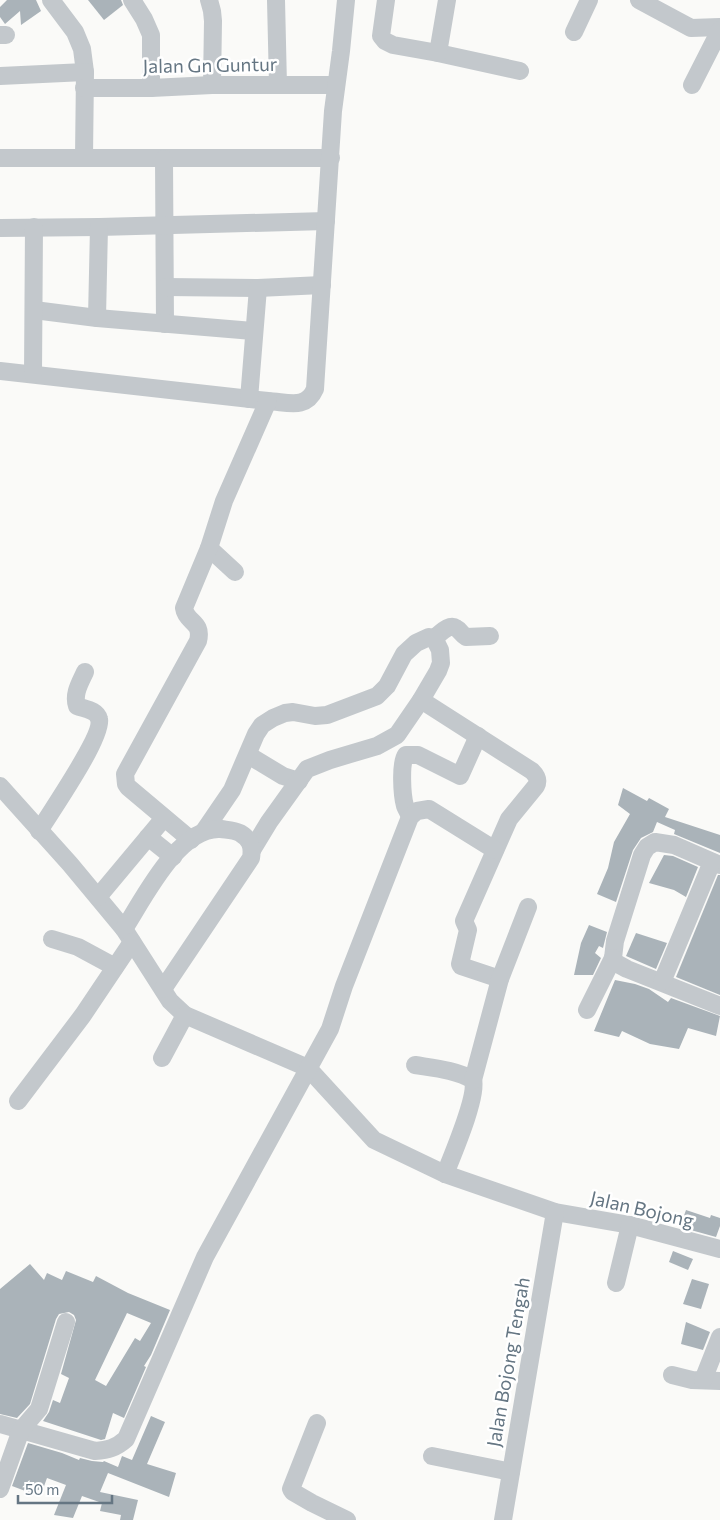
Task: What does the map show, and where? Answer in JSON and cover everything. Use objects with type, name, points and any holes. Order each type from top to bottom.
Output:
[{"type":"street","points":[[51,0],[75,32],[82,49],[85,80],[84,157]]},
{"type":"street","points":[[132,0],[151,35],[151,88]]},
{"type":"street","points":[[209,0],[213,21],[212,85]]},
{"type":"street","points":[[276,0],[278,85]]},
{"type":"street","points":[[0,371],[268,401],[303,403],[307,401],[315,389],[333,110],[346,0]]},
{"type":"street","points":[[386,0],[381,36],[385,41],[393,45],[520,71]]},
{"type":"street","points":[[438,53],[447,0]]},
{"type":"street","points":[[574,32],[589,0]]},
{"type":"street","points":[[639,0],[691,28],[720,29],[692,85]]},
{"type":"street","name":"Jalan Gn Guntur","points":[[0,76],[85,80],[151,88],[212,85],[336,85]]},
{"type":"street","points":[[0,158],[331,158]]},
{"type":"street","points":[[164,159],[166,225],[165,324]]},
{"type":"street","points":[[0,228],[326,221]]},
{"type":"street","points":[[34,227],[34,374]]},
{"type":"street","points":[[97,318],[99,227]]},
{"type":"street","points":[[166,288],[258,288],[322,285]]},
{"type":"street","points":[[249,399],[253,331],[258,288]]},
{"type":"street","points":[[34,310],[97,318],[253,331]]},
{"type":"street","points":[[198,836],[164,818],[128,787],[125,774],[198,641],[199,630],[196,624],[186,615],[184,608],[209,548],[224,501],[268,401]]},
{"type":"street","points":[[209,548],[235,572]]},
{"type":"street","points":[[434,638],[447,628],[453,627],[466,637],[490,636]]},
{"type":"street","points":[[198,836],[232,790],[256,734],[262,725],[273,718],[293,712],[315,716],[326,715],[377,696],[387,686],[404,654],[416,643],[429,636],[434,638],[440,650],[441,663],[438,671],[422,700],[397,735],[377,746],[314,766],[291,778],[269,822],[252,850]]},
{"type":"street","points":[[39,831],[89,750],[99,728],[99,716],[93,711],[77,706],[76,703],[77,688],[85,672]]},
{"type":"street","points":[[422,700],[537,776],[538,782],[510,819],[465,915],[464,923],[468,929],[468,934],[460,961],[461,966],[500,979]]},
{"type":"street","points":[[410,817],[405,806],[402,766],[406,755],[418,755],[460,776],[478,736]]},
{"type":"street","points":[[248,755],[291,778]]},
{"type":"street","points":[[0,786],[98,897],[128,935],[170,1001],[186,1015],[308,1068]]},
{"type":"street","points":[[0,1424],[95,1451],[108,1450],[120,1445],[126,1439],[205,1257],[330,1029],[344,986],[410,817],[417,811],[429,810],[495,850]]},
{"type":"street","points":[[98,897],[164,818]]},
{"type":"street","points":[[18,1101],[84,1015],[115,967],[128,935],[162,869],[172,857],[198,836],[212,829],[233,830],[251,842],[251,858],[163,989]]},
{"type":"street","points":[[148,836],[172,857]]},
{"type":"street","points":[[587,1010],[613,958],[615,941],[642,855],[647,847],[655,842],[674,845],[716,863],[662,982]]},
{"type":"street","points":[[445,1174],[472,1102],[473,1080],[500,979],[528,907]]},
{"type":"street","points":[[52,939],[78,946],[115,967]]},
{"type":"street","points":[[613,958],[616,963],[627,969],[720,1006]]},
{"type":"street","points":[[162,1058],[186,1015]]},
{"type":"street","points":[[415,1065],[436,1068],[473,1080]]},
{"type":"street","name":"Jalan Bojong","points":[[308,1068],[374,1140],[445,1174],[555,1212],[630,1226],[720,1249]]},
{"type":"street","name":"Jalan Bojong Tengah","points":[[503,1520],[555,1212]]},
{"type":"street","points":[[616,1283],[630,1226]]},
{"type":"street","points":[[0,1489],[22,1430],[39,1409],[66,1322]]},
{"type":"street","points":[[672,1375],[692,1380],[711,1380],[720,1337]]},
{"type":"street","points":[[317,1423],[291,1489],[312,1504],[347,1520]]},
{"type":"street","points":[[432,1456],[511,1472]]},
{"type":"building","points":[[7,0],[36,0],[41,11],[21,25],[20,11],[5,24],[0,17],[0,7]]},
{"type":"building","points":[[88,0],[121,0],[123,5],[104,20]]},
{"type":"building","points":[[623,788],[647,801],[649,798],[669,809],[665,817],[720,835],[720,853],[674,834],[675,830],[657,822],[653,832],[641,838],[633,850],[616,902],[597,894],[608,868],[614,842],[630,814],[618,805]]},
{"type":"building","points":[[664,855],[673,856],[698,867],[686,897],[674,890],[649,883]]},
{"type":"building","points":[[718,875],[720,875],[720,995],[676,977]]},
{"type":"building","points":[[589,925],[607,932],[603,948],[599,946],[595,953],[601,958],[593,975],[574,975],[581,943]]},
{"type":"building","points":[[636,933],[667,943],[656,969],[626,956]]},
{"type":"building","points":[[615,980],[649,989],[668,1002],[671,998],[720,1016],[716,1036],[688,1028],[679,1049],[650,1044],[622,1031],[619,1037],[594,1031]]},
{"type":"building","points":[[686,1210],[710,1218],[711,1215],[720,1218],[720,1226],[716,1237],[680,1227]]},
{"type":"building","points":[[673,1251],[693,1259],[688,1270],[669,1262]]},
{"type":"building","points":[[30,1264],[44,1280],[47,1273],[62,1280],[66,1271],[93,1282],[96,1276],[128,1293],[170,1310],[151,1355],[144,1366],[146,1367],[124,1418],[113,1413],[105,1439],[101,1440],[43,1421],[49,1412],[53,1400],[60,1403],[69,1378],[61,1374],[76,1320],[74,1315],[69,1312],[59,1314],[56,1319],[30,1404],[17,1418],[0,1414],[0,1289]],"holes":[[[127,1313],[151,1323],[140,1341],[135,1338],[106,1386],[95,1380]]]},
{"type":"building","points":[[692,1279],[709,1284],[701,1309],[683,1304]]},
{"type":"building","points":[[686,1322],[710,1332],[703,1350],[681,1344]]},
{"type":"building","points":[[151,1416],[165,1422],[147,1464],[176,1473],[169,1497],[108,1473],[100,1492],[138,1500],[133,1520],[120,1520],[121,1515],[100,1511],[102,1503],[82,1496],[73,1518],[54,1515],[66,1485],[47,1478],[43,1489],[28,1492],[12,1486],[28,1443],[79,1460],[80,1458],[104,1461],[118,1467],[122,1456],[132,1460]]}]
